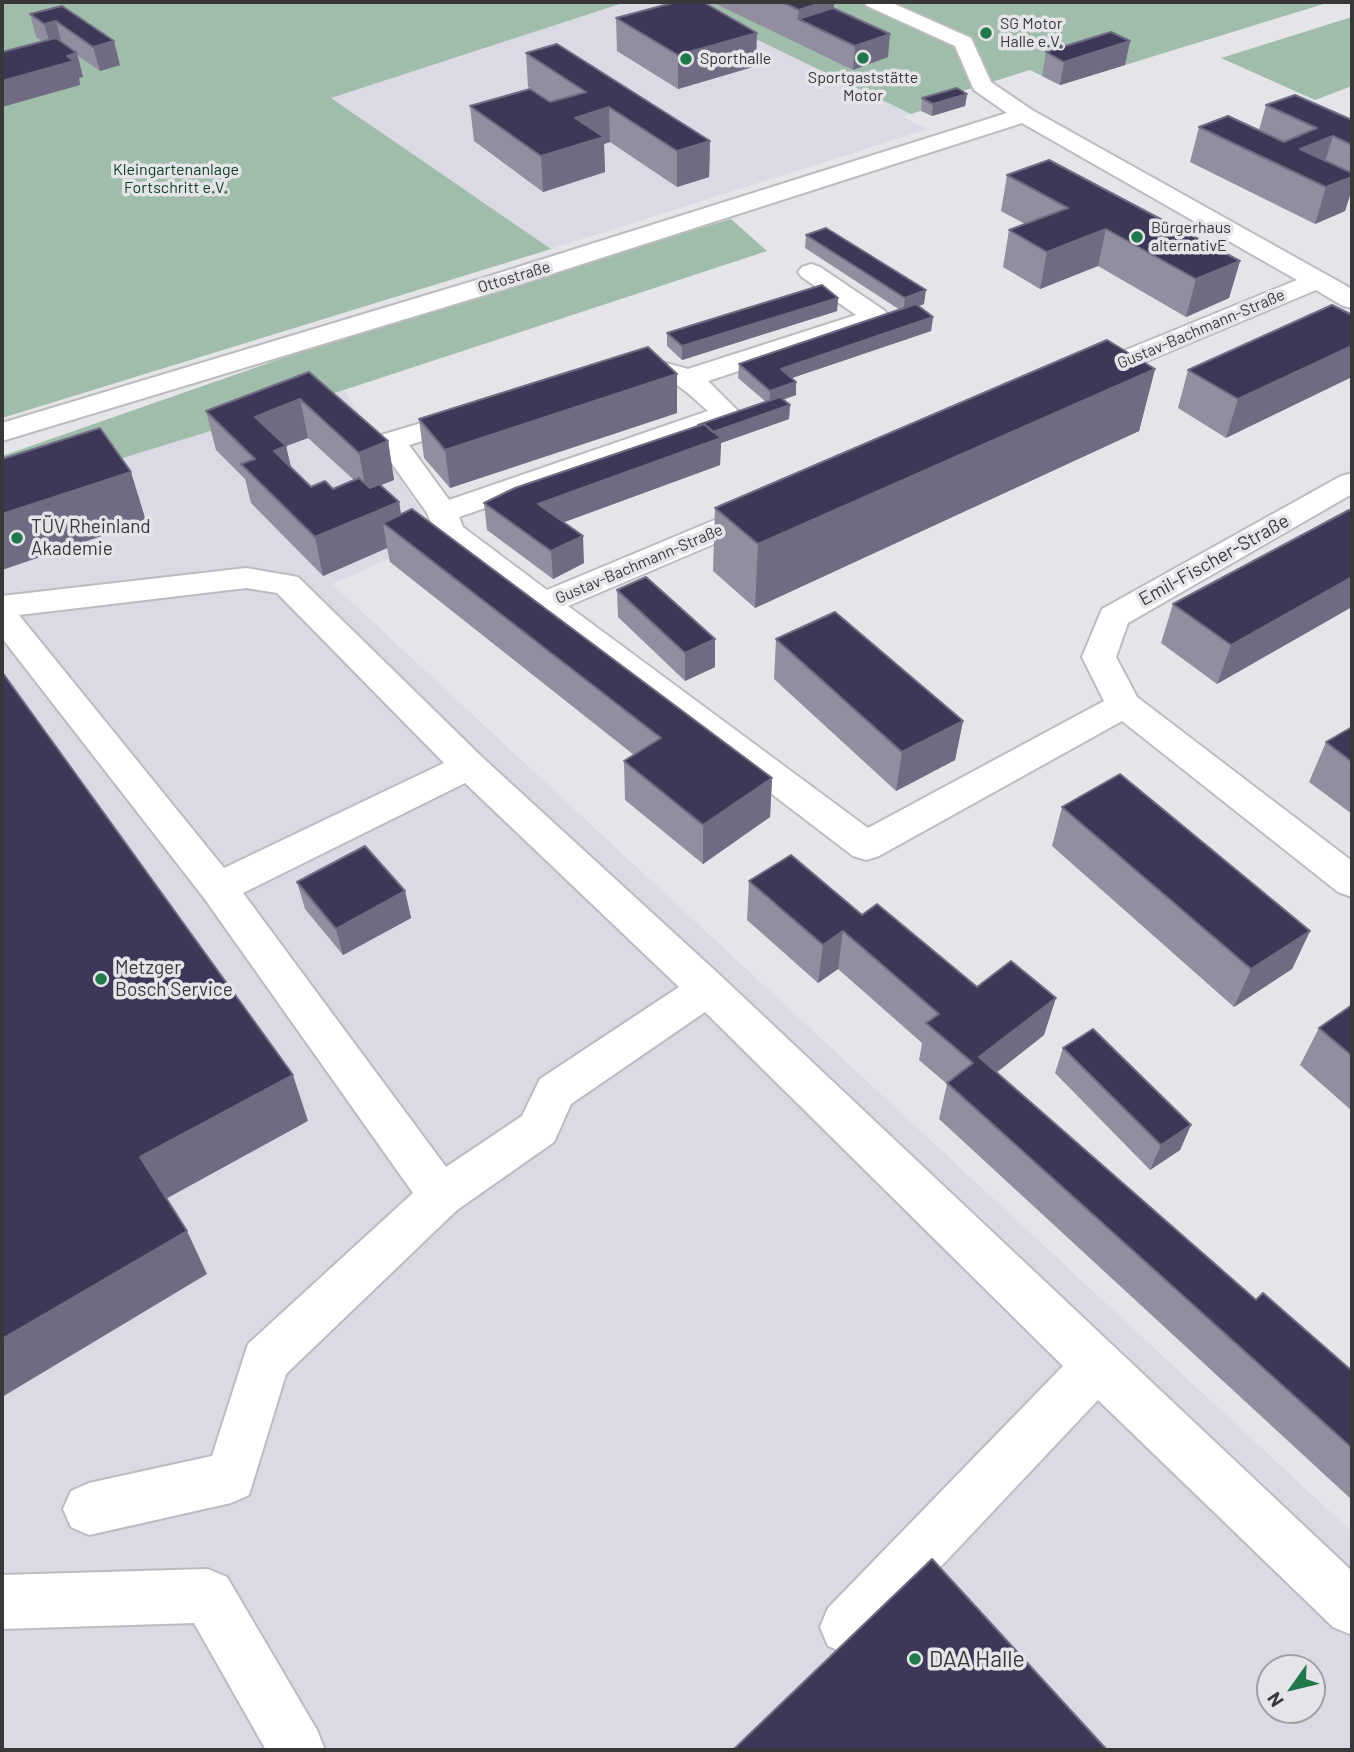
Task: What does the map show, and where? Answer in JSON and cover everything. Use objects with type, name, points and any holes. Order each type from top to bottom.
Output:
[{"type":"street","points":[[874,2],[964,42],[982,85],[1024,115],[1352,300]]},
{"type":"street","name":"Ottostraße","points":[[2,432],[502,281],[1024,115]]},
{"type":"street","points":[[689,378],[876,317],[811,272]]},
{"type":"street","name":"Gustav-Bachmann-Straße","points":[[1060,387],[1316,281]]},
{"type":"street","points":[[446,523],[727,414],[689,378],[647,366],[608,377]]},
{"type":"street","name":"Gustav-Bachmann-Straße","points":[[493,411],[391,441],[446,523],[543,604],[866,846],[1124,705]]},
{"type":"street","name":"Emil-Fischer-Straße","points":[[1124,705],[1099,657],[1114,617],[1352,482]]},
{"type":"street","name":"Gustav-Bachmann-Straße","points":[[543,604],[792,499]]},
{"type":"street","points":[[2,606],[246,578],[287,584],[469,766],[708,989],[1097,1366],[1352,1608]]},
{"type":"street","points":[[2,616],[218,888],[441,1196]]},
{"type":"street","points":[[1124,705],[1352,882]]},
{"type":"street","points":[[218,888],[469,766]]},
{"type":"street","points":[[89,1509],[231,1477],[265,1361],[441,1196],[538,1129],[555,1092],[708,989]]},
{"type":"street","points":[[847,1627],[1097,1366]]},
{"type":"street","points":[[2,1602],[208,1595],[297,1750]]},
{"type":"shaded area","points":[[626,2],[679,2],[911,114],[903,117],[928,129],[551,249],[331,98]]},
{"type":"shaded area","points":[[344,390],[437,537],[332,584],[1352,1532],[1352,1750],[2,1750],[2,494]]},
{"type":"green space","name":"Kleingartenanlage Fortschritt e.V.","points":[[2,2],[626,2],[331,98],[551,249],[2,418]]},
{"type":"green space","name":"SG Motor Halle e.V.","points":[[679,2],[1330,2],[1060,85],[1030,70],[950,95],[955,100],[911,114]]},
{"type":"green space","points":[[1352,17],[1352,86],[1315,100],[1221,58]]},
{"type":"green space","points":[[731,219],[767,251],[344,390],[2,495],[2,456],[375,326]]},
{"type":"building","points":[[676,2],[703,2],[757,33],[678,55],[616,18]]},
{"type":"building","points":[[782,2],[823,2],[799,10]]},
{"type":"building","points":[[62,6],[114,41],[93,47],[56,21],[44,24],[30,14]]},
{"type":"building","points":[[833,8],[890,34],[855,46],[798,19]]},
{"type":"building","points":[[1111,32],[1130,41],[1064,62],[1046,52]]},
{"type":"building","points":[[56,38],[77,53],[67,56],[74,61],[2,81],[2,52]]},
{"type":"building","points":[[557,44],[710,141],[677,151],[609,107],[575,118],[604,137],[541,156],[470,106],[530,89],[550,102],[586,92],[526,53]]},
{"type":"building","points":[[957,88],[967,94],[933,104],[922,98]]},
{"type":"building","points":[[1295,95],[1352,120],[1352,145],[1333,136],[1300,149],[1352,173],[1352,177],[1326,187],[1199,127],[1228,116],[1284,142],[1317,128],[1266,105]]},
{"type":"building","points":[[1049,160],[1240,261],[1196,279],[1106,229],[1047,252],[1009,230],[1068,208],[1007,175]]},
{"type":"building","points":[[826,228],[926,290],[905,298],[806,235]]},
{"type":"building","points":[[822,285],[838,298],[682,346],[667,333]]},
{"type":"building","points":[[916,304],[933,317],[781,369],[796,382],[770,391],[739,364]]},
{"type":"building","points":[[1332,305],[1352,315],[1352,346],[1238,399],[1188,370]]},
{"type":"building","points":[[1107,340],[1155,369],[758,544],[715,508]]},
{"type":"building","points":[[648,347],[677,374],[445,450],[419,419]]},
{"type":"building","points":[[309,372],[388,441],[359,453],[300,399],[255,417],[286,446],[274,451],[311,487],[325,481],[333,489],[359,478],[370,488],[379,484],[399,502],[315,537],[241,464],[255,459],[206,411]]},
{"type":"building","points":[[780,397],[790,405],[713,432],[704,424],[698,425]]},
{"type":"building","points":[[704,424],[721,438],[538,504],[583,536],[551,551],[484,503],[515,488]]},
{"type":"building","points":[[100,428],[131,472],[2,514],[2,459]]},
{"type":"building","points":[[412,509],[772,778],[703,825],[624,761],[661,738],[383,523]]},
{"type":"building","points":[[1349,510],[1352,512],[1352,577],[1231,645],[1173,604]]},
{"type":"building","points":[[646,577],[715,639],[685,653],[617,590]]},
{"type":"building","points":[[835,612],[963,721],[902,752],[776,639]]},
{"type":"building","points":[[2,672],[293,1075],[140,1157],[187,1231],[2,1339]]},
{"type":"building","points":[[1352,727],[1352,762],[1326,742]]},
{"type":"building","points":[[1120,774],[1310,931],[1251,969],[1062,807]]},
{"type":"building","points":[[365,846],[405,891],[336,929],[297,882]]},
{"type":"building","points":[[791,855],[862,915],[877,904],[977,987],[1011,961],[1056,998],[979,1057],[1256,1300],[1263,1293],[1352,1371],[1352,1448],[947,1083],[973,1063],[926,1023],[939,1014],[843,931],[823,945],[749,881]]},
{"type":"building","points":[[1352,1005],[1352,1056],[1319,1028]]},
{"type":"building","points":[[1093,1029],[1191,1125],[1161,1145],[1063,1048]]},
{"type":"building","name":"DAA Halle","points":[[932,1559],[1107,1750],[733,1750]]},
{"type":"place","name":"SG Motor Halle e.V.","points":[[986,33]]},
{"type":"place","name":"Sportgaststätte Motor","points":[[863,58]]},
{"type":"place","name":"Sporthalle","points":[[686,59]]},
{"type":"place","name":"Bürgerhaus alternativE","points":[[1137,237]]},
{"type":"place","name":"TÜV Rheinland Akademie","points":[[17,538]]},
{"type":"place","name":"Metzger Bosch Service","points":[[101,979]]},
{"type":"place","name":"DAA Halle","points":[[915,1659]]}]
